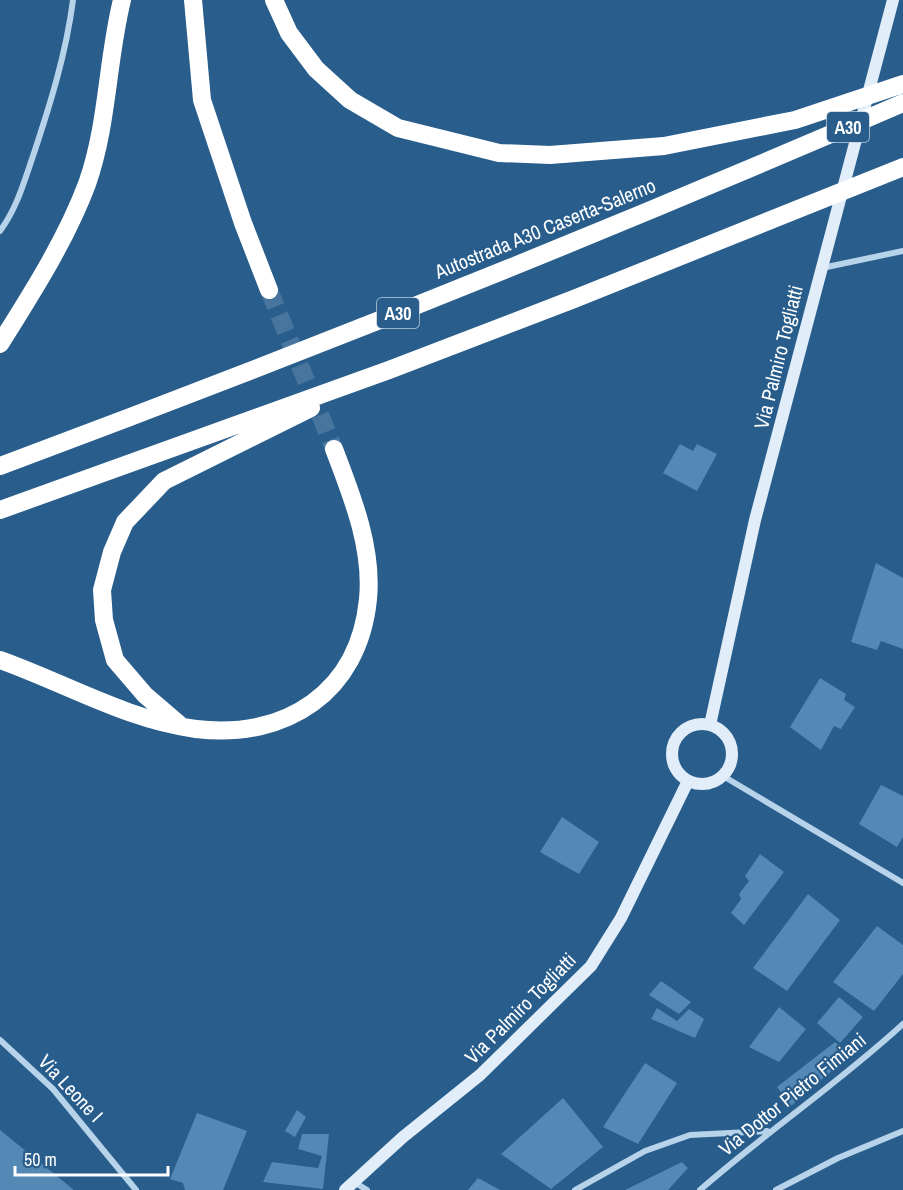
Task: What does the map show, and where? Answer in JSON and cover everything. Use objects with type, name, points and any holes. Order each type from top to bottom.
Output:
[{"type":"highway","points":[[0,344],[44,273],[87,183],[105,109],[122,0]]},
{"type":"highway","points":[[193,0],[202,100],[239,212],[269,290]]},
{"type":"highway","points":[[274,0],[289,33],[316,69],[350,100],[398,128],[499,153],[550,155],[611,152],[664,146],[795,120],[903,84]]},
{"type":"highway","name":"Autostrada A30 Caserta-Salerno","points":[[0,466],[250,373],[903,104]]},
{"type":"highway","name":"A30","points":[[0,510],[389,370],[574,299],[903,167]]},
{"type":"highway","points":[[181,726],[145,694],[115,660],[107,630],[102,590],[112,552],[125,522],[164,481],[389,370]]},
{"type":"highway","points":[[0,660],[52,678],[135,715],[181,726],[238,731],[290,718],[315,702],[339,678],[358,646],[369,598],[366,548],[353,499],[334,449]]},
{"type":"main road","name":"Via Palmiro Togliatti","points":[[710,725],[755,520],[893,0]]},
{"type":"main road","points":[[710,725],[725,735],[730,742],[732,760],[723,776],[710,783],[688,781],[674,767],[671,758],[676,739],[691,726],[710,725]]},
{"type":"main road","name":"Via Palmiro Togliatti","points":[[349,1186],[403,1137],[480,1075],[591,966],[621,918],[688,781]]},
{"type":"street","points":[[0,231],[13,213],[52,100],[69,29],[73,0]]},
{"type":"street","points":[[821,269],[890,255],[903,250]]},
{"type":"street","points":[[723,776],[903,883]]},
{"type":"street","name":"Via Dottor Pietro Fimiani","points":[[700,1190],[768,1131],[874,1050],[903,1024]]},
{"type":"street","name":"Via Leone I","points":[[0,1040],[53,1089],[136,1190]]},
{"type":"street","points":[[575,1190],[645,1151],[690,1135],[768,1131]]},
{"type":"street","points":[[776,1190],[838,1158],[903,1131]]},
{"type":"street","points":[[349,1186],[367,1190]]},
{"type":"building","points":[[680,444],[693,451],[697,444],[717,454],[697,491],[663,473]]},
{"type":"building","points":[[876,563],[903,578],[903,649],[881,641],[877,650],[851,642]]},
{"type":"building","points":[[820,678],[846,694],[844,700],[855,707],[841,729],[834,726],[821,750],[790,727]]},
{"type":"building","points":[[881,785],[903,796],[903,837],[897,847],[859,824]]},
{"type":"building","points":[[562,817],[599,842],[579,874],[540,852]]},
{"type":"building","points":[[760,854],[784,872],[744,925],[731,913],[741,899],[739,894],[749,881],[745,876]]},
{"type":"building","points":[[808,894],[840,920],[787,991],[753,968]]},
{"type":"building","points":[[877,926],[903,945],[903,974],[874,1011],[833,982]]},
{"type":"building","points":[[661,981],[691,1002],[679,1014],[649,995]]},
{"type":"building","points":[[839,997],[863,1017],[840,1043],[817,1023]]},
{"type":"building","points":[[779,1007],[806,1029],[779,1062],[749,1047]]},
{"type":"building","points":[[657,1008],[677,1021],[689,1009],[704,1019],[695,1038],[651,1019]]},
{"type":"building","points":[[835,1042],[850,1056],[815,1085],[813,1082],[806,1088],[807,1092],[791,1106],[777,1087]]},
{"type":"building","points":[[645,1063],[677,1083],[638,1144],[603,1127]]},
{"type":"building","points":[[563,1098],[603,1147],[551,1189],[501,1154]]},
{"type":"building","points":[[297,1110],[306,1117],[295,1137],[285,1131]]},
{"type":"building","points":[[197,1113],[247,1131],[223,1190],[185,1190],[183,1183],[170,1179]]},
{"type":"building","points":[[0,1130],[74,1190],[0,1190]]},
{"type":"building","points":[[302,1134],[329,1134],[323,1189],[263,1182],[272,1162],[318,1168],[322,1156],[298,1149]]},
{"type":"building","points":[[682,1162],[688,1168],[668,1190],[625,1190]]},
{"type":"building","points":[[478,1178],[500,1190],[468,1190]]},
{"type":"tunnel","points":[[269,290],[334,449]]}]
